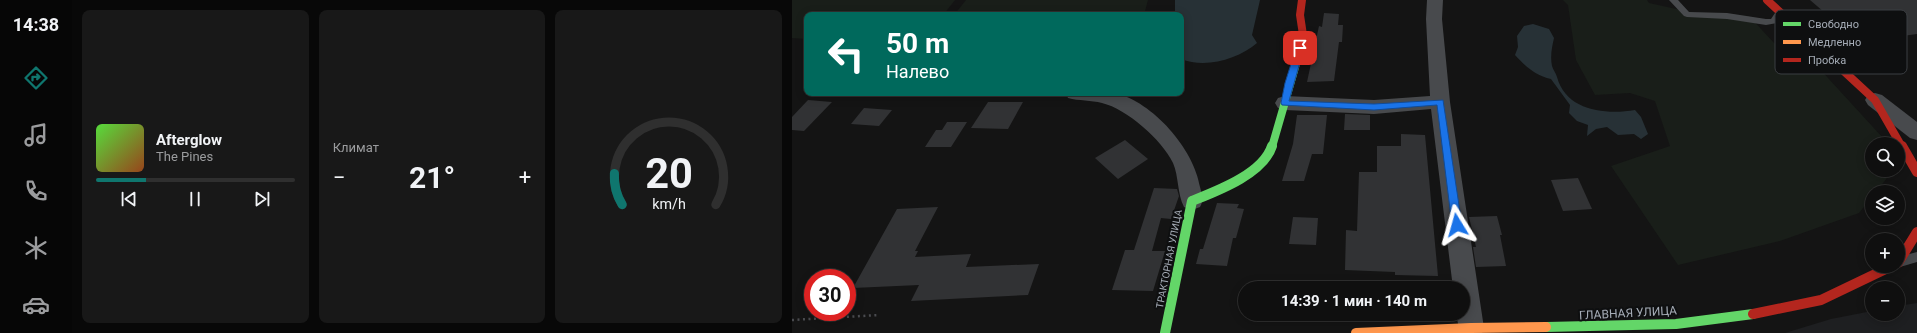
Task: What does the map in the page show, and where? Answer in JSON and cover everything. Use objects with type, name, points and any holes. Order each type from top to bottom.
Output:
[{"type":"main road","name":"ТРАКТОРНАЯ УЛИЦА","points":[[1165,333],[1192,201],[1230,185],[1262,164],[1271,149],[1303,35],[1300,15],[1302,0]]},
{"type":"main road","points":[[1767,0],[1778,10]]},
{"type":"main road","points":[[1847,74],[1875,100],[1917,172]]},
{"type":"main road","points":[[1905,250],[1917,232]]},
{"type":"main road","name":"ГЛАВНАЯ УЛИЦА","points":[[1356,333],[1471,328],[1614,327],[1724,320],[1821,300],[1877,273]]},
{"type":"street","points":[[1435,0],[1434,19],[1440,102],[1471,328]]},
{"type":"street","points":[[1097,96],[1115,100],[1135,112],[1160,131],[1176,150],[1184,167],[1192,201]]},
{"type":"street","points":[[1875,100],[1917,132]]},
{"type":"street","points":[[1285,103],[1374,107],[1440,102]]},
{"type":"lane","points":[[1673,0],[1687,14],[1727,16],[1766,22],[1775,20]]},
{"type":"lane","points":[[1905,261],[1917,257]]},
{"type":"path","points":[[792,320],[879,315]]},
{"type":"shaded area","points":[[792,0],[955,0],[945,12],[804,12],[804,39],[792,38]]},
{"type":"shaded area","points":[[966,0],[1148,0],[1145,12],[956,12]]},
{"type":"shaded area","points":[[1175,0],[1260,0],[1252,35],[1257,43],[1241,54],[1221,61],[1201,63],[1184,60],[1184,12],[1175,12]]},
{"type":"shaded area","points":[[1563,0],[1647,0],[1649,3],[1699,14],[1749,16],[1775,44],[1775,74],[1824,74],[1882,137],[1865,137],[1865,177],[1887,178],[1882,185],[1865,185],[1865,206],[1859,213],[1780,241],[1678,265],[1611,166],[1670,146],[1655,101],[1630,93],[1595,95],[1576,60],[1568,5]]},
{"type":"shaded area","points":[[1533,24],[1549,29],[1554,38],[1551,55],[1552,66],[1562,88],[1569,97],[1578,104],[1600,111],[1612,112],[1635,110],[1641,117],[1648,134],[1641,139],[1634,134],[1618,135],[1607,127],[1596,129],[1587,136],[1588,125],[1577,121],[1569,113],[1570,105],[1551,79],[1531,70],[1515,55],[1518,47],[1517,36],[1524,26]]},
{"type":"shaded area","points":[[1917,303],[1917,333],[1785,333],[1831,319],[1865,312],[1865,321],[1905,321],[1905,305]]},
{"type":"building","points":[[1810,0],[1917,0],[1917,34],[1907,35],[1907,10],[1822,10]]},
{"type":"building","points":[[1324,13],[1339,14],[1338,25],[1343,25],[1342,42],[1339,42],[1334,81],[1307,82],[1319,26],[1322,27]]},
{"type":"building","points":[[808,100],[832,102],[804,131],[792,130],[792,117]]},
{"type":"building","points":[[988,102],[1023,102],[1008,129],[971,128]]},
{"type":"building","points":[[864,108],[892,110],[879,126],[851,124]]},
{"type":"building","points":[[1345,114],[1370,115],[1370,130],[1344,130]]},
{"type":"building","points":[[1297,115],[1327,115],[1323,154],[1312,154],[1304,181],[1282,181],[1293,144]]},
{"type":"building","points":[[947,122],[967,122],[951,147],[925,147],[936,130],[942,130]]},
{"type":"building","points":[[1401,134],[1425,135],[1438,276],[1395,275],[1395,272],[1345,270],[1346,230],[1357,231],[1359,172],[1377,172],[1377,146],[1401,146]]},
{"type":"building","points":[[1125,140],[1148,159],[1118,179],[1095,158]]},
{"type":"building","points":[[1578,178],[1592,209],[1563,211],[1551,180]]},
{"type":"building","points":[[1154,188],[1177,189],[1179,196],[1171,219],[1161,218],[1152,251],[1165,251],[1153,291],[1112,290],[1125,250],[1134,250]]},
{"type":"building","points":[[1217,203],[1239,204],[1237,208],[1244,209],[1236,238],[1233,238],[1227,266],[1196,264],[1200,249],[1203,249]]},
{"type":"building","points":[[938,207],[915,251],[918,251],[915,257],[971,254],[966,267],[1039,264],[1028,295],[911,301],[919,285],[856,288],[856,283],[897,209]]},
{"type":"building","points":[[1497,216],[1502,235],[1500,235],[1506,266],[1476,267],[1473,247],[1476,247],[1469,217]]},
{"type":"building","points":[[1293,217],[1318,218],[1316,245],[1289,244]]},
{"type":"traffic: fast","points":[[1165,333],[1192,201],[1230,185],[1262,163],[1271,149],[1296,64]]},
{"type":"traffic: fast","points":[[1546,327],[1650,326],[1702,322],[1753,314]]},
{"type":"traffic: slow","points":[[1356,333],[1471,328],[1546,327]]},
{"type":"traffic: jam","points":[[1296,64],[1303,35],[1300,15],[1302,0]]},
{"type":"traffic: jam","points":[[1767,0],[1778,10]]},
{"type":"traffic: jam","points":[[1847,74],[1875,100],[1917,172]]},
{"type":"traffic: jam","points":[[1905,252],[1917,232]]},
{"type":"traffic: jam","points":[[1753,314],[1821,300],[1877,273]]},
{"type":"route","points":[[1300,48],[1289,83],[1285,103],[1374,107],[1440,102],[1457,225]]}]
